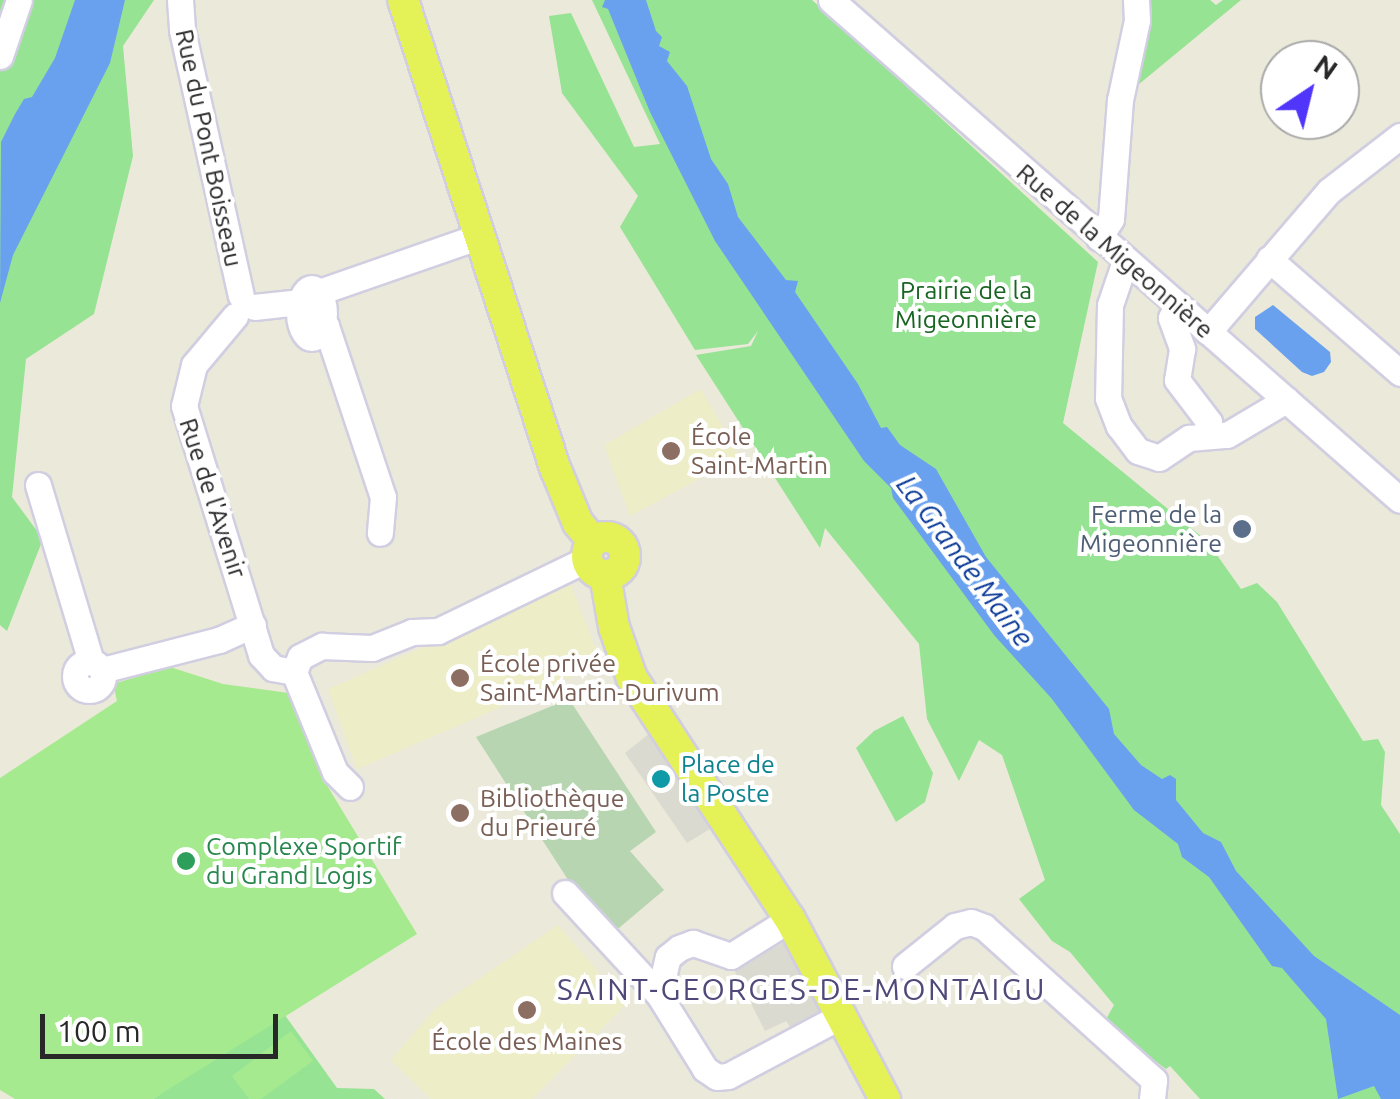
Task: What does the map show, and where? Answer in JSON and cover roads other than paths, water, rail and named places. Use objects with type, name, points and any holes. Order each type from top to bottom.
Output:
[{"type":"main road","points":[[403,0],[556,470],[595,559],[632,678],[790,919],[885,1099]]},
{"type":"street","points":[[0,56],[19,0]]},
{"type":"street","name":"Rue du Pont Boisseau","points":[[180,0],[182,30],[243,306]]},
{"type":"street","name":"Rue de la Migeonnière","points":[[831,0],[1400,500]]},
{"type":"street","points":[[1099,238],[1111,219],[1120,100],[1137,20],[1136,0]]},
{"type":"street","points":[[1208,332],[1328,190],[1400,136]]},
{"type":"street","points":[[243,306],[311,302],[477,236]]},
{"type":"street","points":[[1270,259],[1400,373]]},
{"type":"street","points":[[1126,261],[1114,284],[1107,332],[1108,398],[1127,440],[1150,458],[1164,456],[1189,438],[1228,435],[1286,400]]},
{"type":"street","points":[[311,302],[326,326],[383,497],[380,533]]},
{"type":"street","name":"Rue de l'Avenir","points":[[243,306],[194,365],[184,406],[262,654],[283,670],[335,772],[350,787]]},
{"type":"street","points":[[1177,306],[1171,318],[1182,349],[1177,380],[1209,422],[1207,435]]},
{"type":"street","points":[[38,485],[97,666],[219,640],[252,625]]},
{"type":"street","points":[[283,670],[322,646],[372,648],[412,632],[438,632],[595,559]]},
{"type":"street","points":[[565,893],[659,996],[705,1070],[717,1077],[728,1076],[841,1016]]},
{"type":"street","points":[[659,996],[668,957],[678,948],[693,943],[731,956],[790,919]]},
{"type":"street","points":[[906,966],[956,926],[971,922],[984,927],[1153,1089]]},
{"type":"water","points":[[75,0],[125,0],[110,63],[13,255],[0,303],[1,142],[24,99],[32,97],[55,58]]},
{"type":"water","name":"La Grande Maine","points":[[605,0],[646,0],[656,31],[662,37],[659,46],[670,52],[667,61],[687,86],[711,159],[728,184],[738,217],[786,280],[798,281],[795,292],[858,384],[881,428],[887,427],[900,445],[936,469],[986,557],[1109,709],[1114,734],[1141,765],[1162,779],[1170,775],[1176,779],[1176,800],[1203,833],[1221,842],[1236,871],[1314,956],[1400,1015],[1400,1099],[1381,1099],[1374,1086],[1338,1099],[1326,1019],[1282,968],[1272,966],[1209,877],[1182,857],[1178,844],[1134,810],[1052,699],[994,635],[893,498],[891,488],[864,461],[715,241],[650,112],[608,9],[602,7]]},
{"type":"water","points":[[1273,305],[1330,352],[1331,362],[1324,372],[1312,376],[1302,372],[1255,329],[1255,317]]},
{"type":"place","name":"École Saint-Martin","points":[[671,451]]},
{"type":"place","name":"Ferme de la Migeonnière","points":[[1242,529]]},
{"type":"place","name":"École privée Saint-Martin-Durivum","points":[[460,678]]},
{"type":"place","name":"Place de la Poste","points":[[661,779]]},
{"type":"place","name":"Bibliothèque du Prieuré","points":[[460,813]]},
{"type":"place","name":"Complexe Sportif du Grand Logis","points":[[186,861]]},
{"type":"place","name":"École des Maines","points":[[527,1010]]},
{"type":"district","name":"SAINT-GEORGES-DE-MONTAIGU","points":[[802,989]]},
{"type":"park label","name":"Prairie de la Migeonnière","points":[[966,306]]}]
